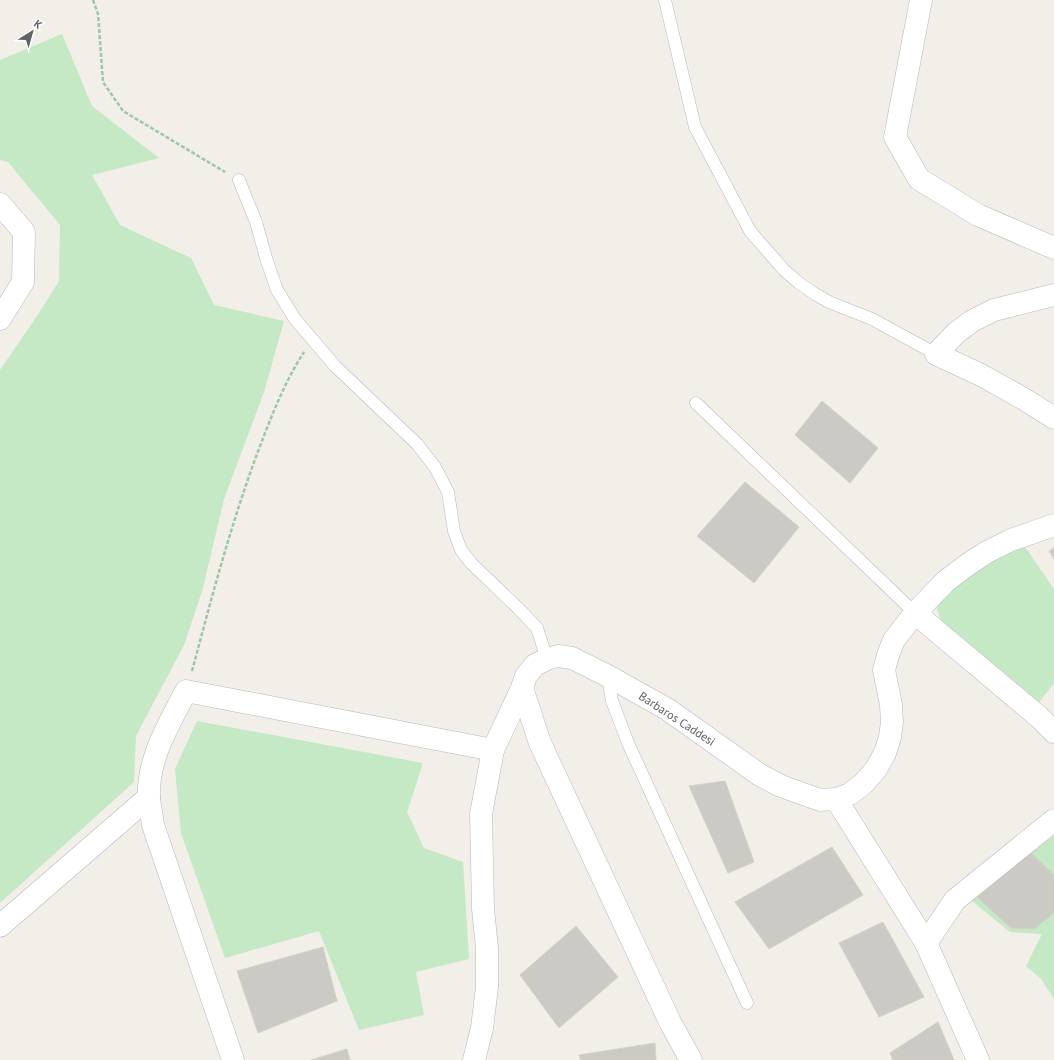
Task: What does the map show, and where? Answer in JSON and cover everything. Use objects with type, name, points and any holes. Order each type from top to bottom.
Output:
[{"type":"street","points":[[921,0],[895,137],[919,179],[978,215],[1054,248]]},
{"type":"street","points":[[0,204],[24,232],[23,282],[0,319]]},
{"type":"street","points":[[1054,295],[994,310],[972,321],[956,333],[936,354],[981,375],[1054,418]]},
{"type":"street","name":"Barbaros Caddesi","points":[[546,658],[558,656],[572,658],[608,676],[667,709],[760,775],[781,786],[820,800],[836,799],[850,794],[863,784],[876,769],[885,754],[890,737],[892,722],[891,705],[884,670],[888,654],[894,640],[915,613],[946,582],[972,562],[1011,540],[1054,525]]},
{"type":"street","points":[[915,613],[1039,716],[1054,732]]},
{"type":"street","points":[[474,1060],[482,1028],[486,987],[481,814],[492,750],[522,688],[526,676],[535,665],[546,658]]},
{"type":"street","points":[[522,688],[540,743],[670,1022],[691,1060]]},
{"type":"street","points":[[234,1060],[154,825],[149,797],[151,770],[160,740],[186,691],[492,750]]},
{"type":"street","points":[[0,926],[149,797]]},
{"type":"street","points":[[836,799],[926,943],[978,1060]]},
{"type":"street","points":[[926,943],[955,900],[1054,820]]},
{"type":"lane","points":[[665,0],[695,127],[750,231],[784,270],[815,294],[829,302],[872,320],[936,354]]},
{"type":"lane","points":[[239,180],[256,222],[277,290],[295,319],[335,366],[417,444],[435,467],[448,492],[454,531],[461,550],[471,564],[537,628],[546,658]]},
{"type":"lane","points":[[696,402],[915,613]]},
{"type":"lane","points":[[608,676],[612,701],[628,743],[747,1003]]},
{"type":"path","points":[[93,0],[98,14],[103,82],[123,111],[239,180]]},
{"type":"path","points":[[186,691],[228,538],[245,484],[280,397],[296,364],[312,340]]},
{"type":"green space","points":[[62,34],[92,106],[159,158],[92,175],[120,225],[191,258],[214,305],[284,321],[264,392],[224,499],[203,588],[184,645],[136,736],[134,782],[0,903],[0,370],[59,281],[60,225],[8,162],[0,160],[0,60]]},
{"type":"green space","points":[[1025,547],[1054,589],[1054,683],[1038,704],[943,628],[937,608],[946,593],[985,563]]},
{"type":"green space","points":[[197,721],[423,763],[407,812],[424,848],[463,862],[469,959],[416,972],[424,1015],[359,1030],[319,931],[225,958],[181,833],[175,769]]},
{"type":"green space","points":[[1054,834],[1054,999],[1041,979],[1026,966],[1042,934],[1010,932],[972,901]]},
{"type":"building","points":[[822,401],[878,448],[850,483],[795,435]]},
{"type":"building","points":[[745,482],[799,527],[754,583],[697,536]]},
{"type":"building","points":[[1054,548],[1054,559],[1049,551]]},
{"type":"building","points":[[725,781],[754,862],[728,873],[689,786]]},
{"type":"building","points":[[832,847],[863,895],[769,949],[735,902]]},
{"type":"building","points":[[1031,853],[1054,875],[1054,913],[1034,929],[1011,928],[977,897]]},
{"type":"building","points":[[883,922],[924,997],[879,1017],[839,943]]},
{"type":"building","points":[[576,926],[618,977],[559,1028],[520,975]]},
{"type":"building","points":[[323,947],[337,1001],[258,1033],[237,971]]},
{"type":"building","points":[[938,1022],[954,1060],[893,1060],[890,1053]]},
{"type":"building","points":[[655,1043],[656,1060],[581,1060],[579,1055]]},
{"type":"building","points":[[347,1049],[350,1060],[311,1060]]}]
